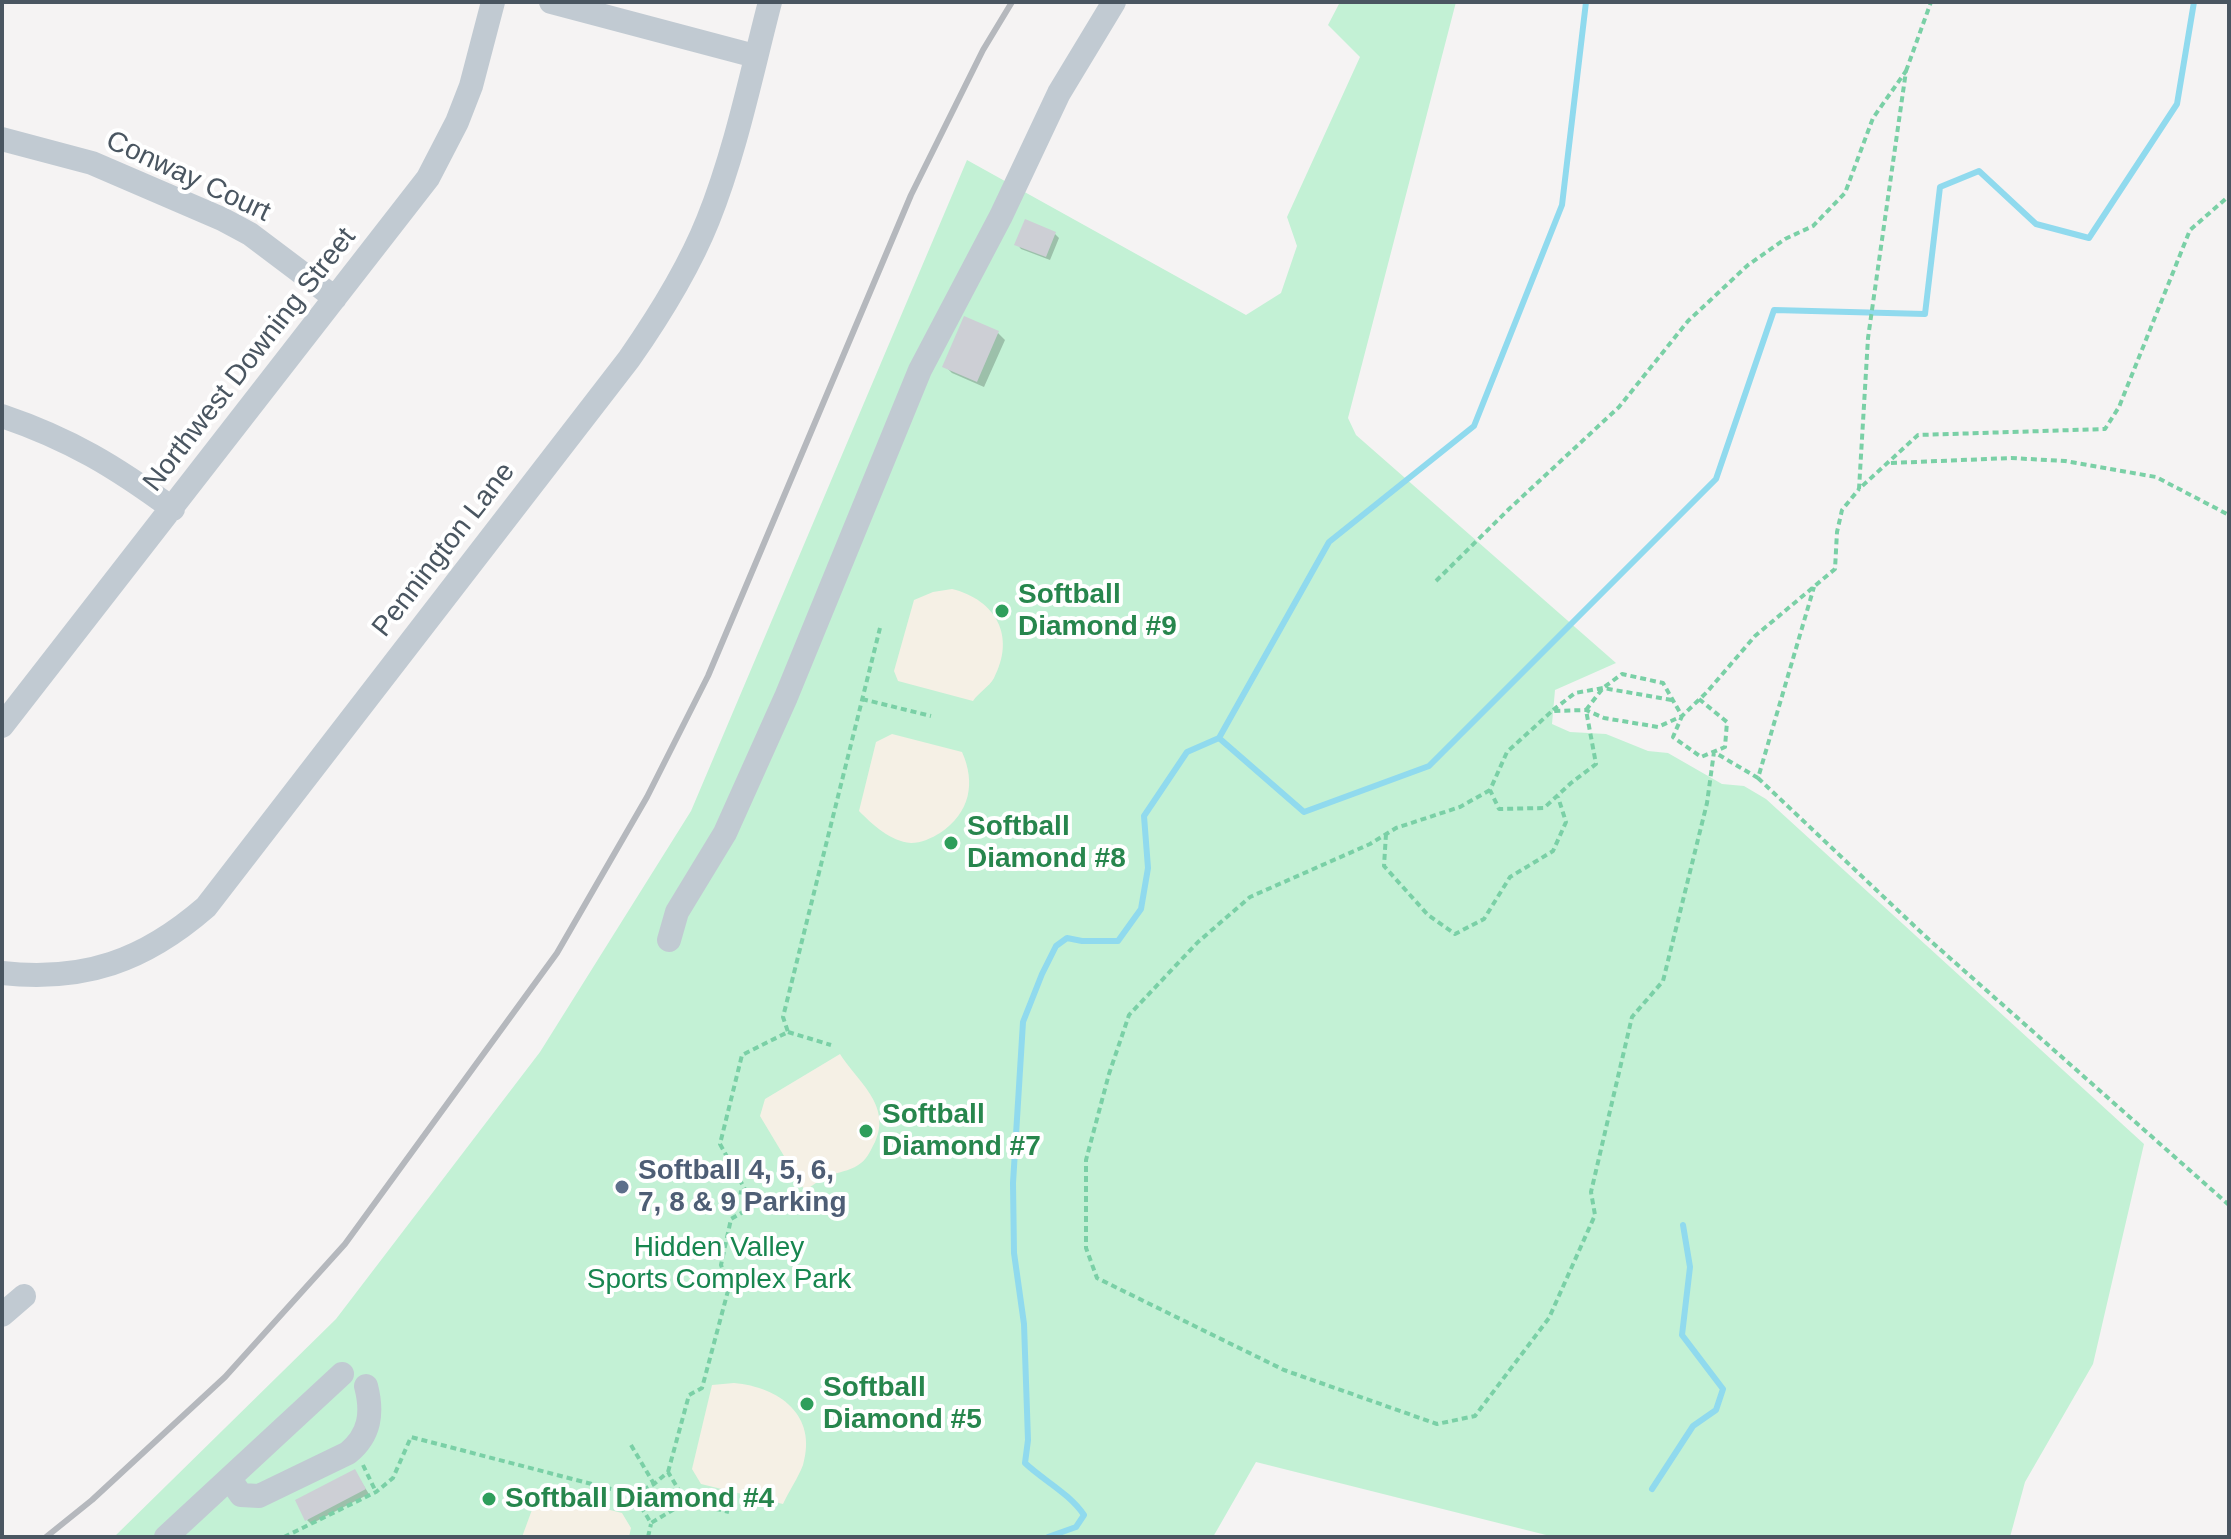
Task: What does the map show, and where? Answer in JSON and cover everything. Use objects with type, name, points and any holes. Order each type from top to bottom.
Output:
[{"type":"street","name":"Northwest Downing Street","points":[[3,721],[173,509],[428,178],[457,122],[471,86],[493,2]]},
{"type":"street","points":[[551,2],[755,56]]},
{"type":"street","name":"Pennington Lane","points":[[2,973],[53,976],[129,959],[185,925],[206,907],[654,323],[707,223],[723,179],[770,2]]},
{"type":"street","points":[[669,940],[677,912],[725,833],[786,697],[920,370],[1001,216],[1059,93],[1114,2]]},
{"type":"street","name":"Conway Court","points":[[2,139],[92,163],[222,219],[250,234],[335,298]]},
{"type":"street","points":[[2,416],[37,428],[103,460],[173,509]]},
{"type":"street","points":[[2,1315],[24,1296]]},
{"type":"street","points":[[166,1537],[342,1374]]},
{"type":"street","points":[[230,1479],[241,1495],[251,1498],[348,1453],[358,1445],[366,1431],[371,1405],[366,1386]]},
{"type":"path","points":[[1859,489],[1868,338],[1906,71],[1931,2]]},
{"type":"path","points":[[1436,581],[1619,407],[1688,321],[1748,265],[1785,239],[1813,226],[1845,193],[1873,118],[1906,71]]},
{"type":"path","points":[[1552,711],[1586,710],[1604,718],[1658,727],[1682,716],[1755,636],[1835,569],[1842,510],[1859,489],[1918,435],[2105,429],[2119,407],[2190,230],[2229,196]]},
{"type":"path","points":[[1888,463],[2011,458],[2065,461],[2156,477],[2229,515]]},
{"type":"path","points":[[1758,778],[1814,587]]},
{"type":"path","points":[[788,1032],[783,1017],[880,628]]},
{"type":"path","points":[[1490,790],[1499,809],[1544,808],[1596,764],[1586,710],[1603,688],[1622,674],[1663,683],[1682,716]]},
{"type":"path","points":[[1672,700],[1603,688],[1575,693],[1507,752],[1490,790],[1460,807],[1396,828],[1250,897],[1198,942],[1129,1015],[1109,1074],[1086,1160],[1086,1248],[1097,1278],[1284,1370],[1437,1424],[1475,1416],[1549,1318],[1595,1215],[1591,1192],[1632,1017],[1663,981],[1707,803],[1714,752]]},
{"type":"path","points":[[862,699],[931,716]]},
{"type":"path","points":[[1682,716],[1673,737],[1701,757],[1725,747],[1727,722],[1699,699]]},
{"type":"path","points":[[1714,752],[1758,778],[1925,936],[2229,1205]]},
{"type":"path","points":[[1386,834],[1384,866],[1428,915],[1455,934],[1484,919],[1510,877],[1553,851],[1566,822],[1557,796]]},
{"type":"path","points":[[747,1193],[720,1144],[742,1055],[788,1032],[831,1045]]},
{"type":"path","points":[[724,1191],[793,1196]]},
{"type":"path","points":[[284,1537],[376,1492],[393,1478],[411,1437],[634,1495],[654,1484],[668,1472],[689,1395],[702,1388],[729,1287],[721,1265],[731,1219],[752,1207],[757,1194]]},
{"type":"path","points":[[631,1445],[654,1484]]},
{"type":"path","points":[[668,1472],[686,1502]]},
{"type":"path","points":[[634,1495],[651,1523],[648,1537]]},
{"type":"path","points":[[651,1523],[686,1502],[729,1512]]},
{"type":"path","points":[[261,1537],[273,1537]]},
{"type":"green space","name":"Hidden Valley Sports Complex Park","points":[[1340,2],[1456,2],[1348,418],[1356,435],[1616,663],[1555,690],[1552,724],[1570,732],[1606,734],[1648,751],[1668,753],[1722,784],[1744,786],[1766,799],[2144,1144],[2093,1364],[2025,1482],[2010,1537],[1554,1537],[1256,1462],[1213,1537],[114,1537],[336,1319],[540,1052],[691,811],[967,160],[1246,315],[1281,293],[1297,246],[1287,217],[1360,57],[1328,25]]},
{"type":"sand","points":[[952,589],[967,594],[990,611],[1002,634],[1003,648],[994,678],[973,701],[898,681],[894,671],[914,600],[933,592]]},
{"type":"sand","points":[[892,734],[962,752],[966,764],[969,786],[964,807],[950,825],[922,841],[911,843],[889,836],[859,811],[876,742]]},
{"type":"sand","points":[[840,1054],[876,1105],[879,1129],[863,1161],[805,1191],[760,1116],[765,1099]]},
{"type":"sand","points":[[734,1383],[766,1390],[791,1407],[800,1418],[806,1447],[803,1465],[783,1504],[701,1484],[692,1469],[712,1385]]},
{"type":"sand","points":[[543,1493],[622,1513],[631,1528],[629,1537],[522,1537],[533,1507]]},
{"type":"building","points":[[1025,219],[1056,232],[1046,257],[1014,245]]},
{"type":"building","points":[[964,316],[999,331],[977,382],[942,367]]},
{"type":"building","points":[[355,1469],[366,1489],[305,1521],[295,1500]]},
{"type":"waterway","points":[[1219,738],[1329,542],[1474,426],[1562,205],[1586,2]]},
{"type":"waterway","points":[[1048,1537],[1076,1527],[1084,1515],[1071,1500],[1025,1463],[1028,1440],[1024,1324],[1014,1253],[1013,1183],[1023,1022],[1056,946],[1067,938],[1118,941],[1141,909],[1148,868],[1144,816],[1187,752],[1219,738],[1304,812],[1429,766],[1716,479],[1774,310],[1925,314],[1940,187],[1979,171],[2036,224],[2089,238],[2177,104],[2194,2]]},
{"type":"waterway","points":[[1652,1489],[1693,1426],[1716,1410],[1723,1389],[1682,1335],[1690,1267],[1683,1225]]},
{"type":"railway","points":[[46,1537],[92,1500],[225,1377],[345,1244],[557,953],[647,797],[708,676],[911,195],[983,50],[1012,2]]},
{"type":"place","name":"Softball Diamond #9","points":[[1002,611]]},
{"type":"place","name":"Softball Diamond #8","points":[[951,843]]},
{"type":"place","name":"Softball Diamond #7","points":[[866,1131]]},
{"type":"place","name":"Softball 4, 5, 6, 7, 8 & 9 Parking","points":[[622,1187]]},
{"type":"place","name":"Softball Diamond #5","points":[[807,1404]]},
{"type":"place","name":"Softball Diamond #4","points":[[489,1499]]}]
